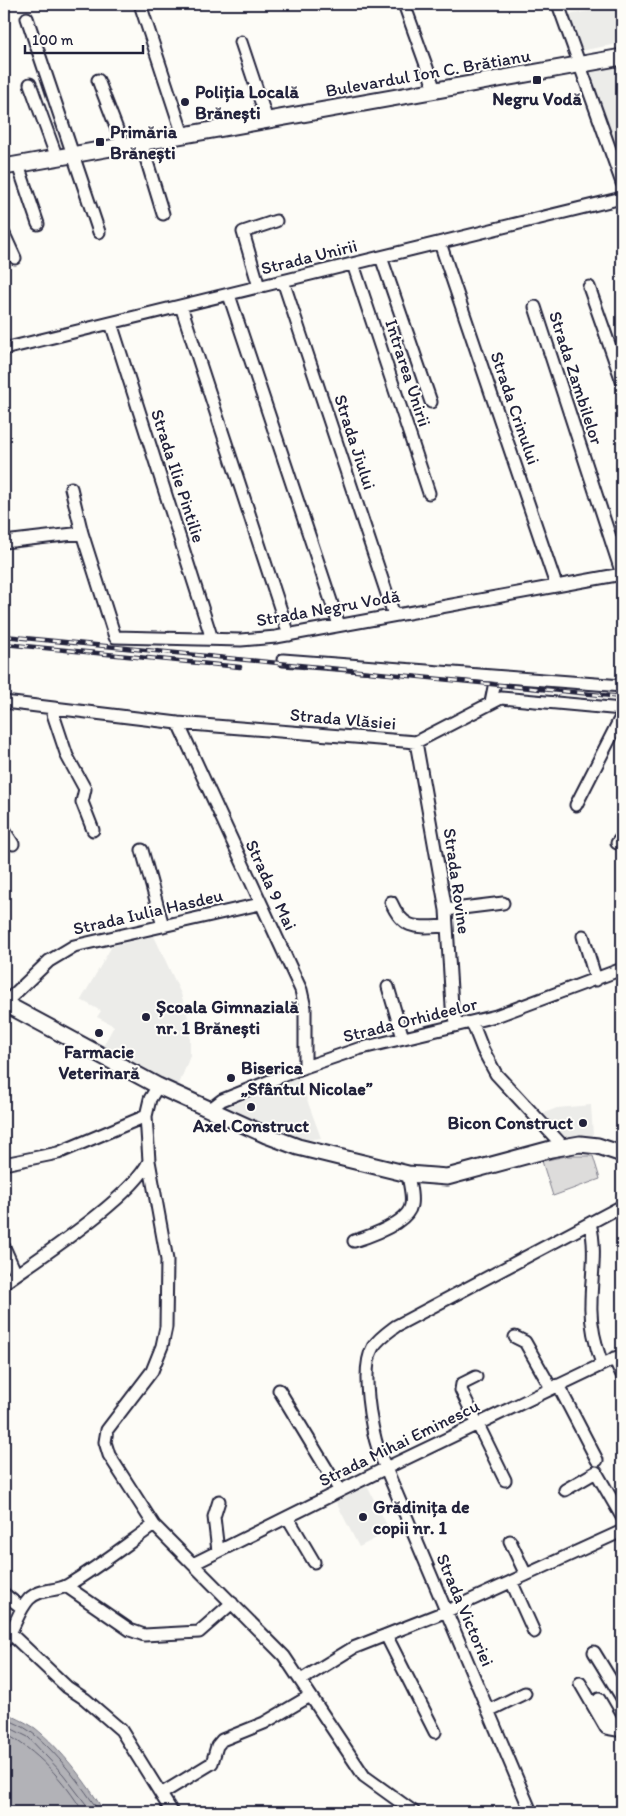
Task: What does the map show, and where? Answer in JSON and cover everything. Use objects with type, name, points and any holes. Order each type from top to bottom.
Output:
[{"type":"main road","name":"Bulevardul Ion C. Brătianu","points":[[11,166],[622,57]]},
{"type":"main road","points":[[4,1003],[158,1086],[209,1110],[298,1146],[408,1174],[447,1177],[564,1146],[589,1144],[622,1154]]},
{"type":"street","points":[[140,4],[183,135]]},
{"type":"street","points":[[404,4],[435,90]]},
{"type":"street","points":[[558,4],[578,65],[622,183]]},
{"type":"street","points":[[27,18],[99,232]]},
{"type":"street","points":[[241,42],[267,120]]},
{"type":"street","points":[[98,80],[123,145]]},
{"type":"street","points":[[30,84],[57,158]]},
{"type":"street","points":[[141,142],[163,214]]},
{"type":"street","points":[[11,166],[38,224]]},
{"type":"street","name":"Strada Unirii","points":[[4,349],[622,198]]},
{"type":"street","points":[[259,287],[243,232],[276,221]]},
{"type":"street","points":[[4,234],[15,258]]},
{"type":"street","name":"Strada Crinului","points":[[440,243],[556,585]]},
{"type":"street","points":[[381,257],[431,402]]},
{"type":"street","name":"Intrarea Unirii","points":[[353,264],[429,493]]},
{"type":"street","name":"Strada Jiului","points":[[283,281],[394,615]]},
{"type":"street","points":[[589,287],[622,381]]},
{"type":"street","points":[[229,295],[339,625]]},
{"type":"street","points":[[181,306],[289,635]]},
{"type":"street","name":"Strada Zambilelor","points":[[535,307],[622,574]]},
{"type":"street","name":"Strada Ilie Pintilie","points":[[111,323],[212,639]]},
{"type":"street","name":"Strada Negru Vodă","points":[[71,488],[82,534],[115,637],[259,639],[622,574]]},
{"type":"street","points":[[4,542],[82,534]]},
{"type":"street","points":[[283,660],[622,686]]},
{"type":"street","points":[[491,702],[496,677]]},
{"type":"street","name":"Strada Vlăsiei","points":[[4,702],[178,723],[416,742],[491,702],[507,698],[622,709]]},
{"type":"street","points":[[51,708],[67,756],[84,789],[82,802],[93,830]]},
{"type":"street","points":[[576,805],[622,715]]},
{"type":"street","name":"Strada 9 Mai","points":[[178,723],[304,998],[305,1067]]},
{"type":"street","name":"Strada Rovine","points":[[416,742],[446,910],[452,1006],[457,1025]]},
{"type":"street","points":[[4,830],[13,844]]},
{"type":"street","points":[[142,850],[163,926]]},
{"type":"street","points":[[391,902],[398,918],[408,925],[419,927],[447,926]]},
{"type":"street","points":[[446,910],[503,903]]},
{"type":"street","name":"Strada Iulia Hasdeu","points":[[4,1003],[49,961],[64,951],[260,904]]},
{"type":"street","points":[[583,936],[596,980]]},
{"type":"street","name":"Strada Orhideelor","points":[[209,1110],[222,1100],[305,1067],[358,1049],[510,1012],[622,969]]},
{"type":"street","points":[[388,987],[403,1038]]},
{"type":"street","points":[[472,1022],[483,1050],[496,1074],[564,1146]]},
{"type":"street","points":[[158,1086],[150,1099],[146,1116],[149,1161],[164,1239],[168,1279],[166,1327],[160,1353],[152,1371],[107,1430],[105,1442],[109,1455],[154,1525],[266,1637],[301,1680],[364,1776],[414,1812]]},
{"type":"street","points":[[4,1164],[58,1153],[146,1116]]},
{"type":"street","points":[[4,1284],[107,1207],[140,1177],[149,1161]]},
{"type":"street","points":[[354,1241],[369,1236],[405,1217],[411,1206],[408,1174]]},
{"type":"street","name":"Strada Victoriei","points":[[531,1812],[374,1436],[368,1391],[370,1355],[382,1336],[396,1326],[622,1206]]},
{"type":"street","points":[[590,1223],[594,1256],[591,1322],[593,1336],[602,1364]]},
{"type":"street","points":[[4,1248],[16,1274]]},
{"type":"street","points":[[515,1337],[525,1342],[554,1386],[597,1460]]},
{"type":"street","points":[[618,1356],[622,1375]]},
{"type":"street","name":"Strada Mihai Eminescu","points":[[193,1564],[618,1356]]},
{"type":"street","points":[[476,1377],[462,1384],[461,1390],[505,1480]]},
{"type":"street","points":[[279,1390],[340,1491]]},
{"type":"street","points":[[564,1490],[596,1472],[622,1517]]},
{"type":"street","points":[[218,1551],[214,1517],[219,1501]]},
{"type":"street","points":[[288,1518],[314,1562]]},
{"type":"street","points":[[154,1525],[66,1586],[40,1592],[30,1598],[22,1608],[7,1638],[67,1687],[85,1699],[121,1730],[172,1812]]},
{"type":"street","points":[[301,1680],[353,1648],[446,1611],[622,1531]]},
{"type":"street","points":[[510,1541],[526,1575]]},
{"type":"street","points":[[512,1582],[534,1632]]},
{"type":"street","points":[[66,1586],[130,1630],[144,1636],[199,1632],[205,1629],[232,1603]]},
{"type":"street","points":[[4,1594],[22,1608]]},
{"type":"street","points":[[386,1635],[435,1732]]},
{"type":"street","points":[[594,1652],[622,1698]]},
{"type":"street","points":[[580,1683],[606,1728],[621,1731]]},
{"type":"street","points":[[488,1711],[526,1693]]},
{"type":"street","points":[[161,1794],[212,1763],[217,1746],[222,1740],[264,1723],[310,1696]]},
{"type":"street","points":[[599,1699],[621,1731]]},
{"type":"shaded area","points":[[622,5],[622,43],[580,51],[568,15]]},
{"type":"shaded area","points":[[622,64],[622,140],[610,142],[585,70]]},
{"type":"shaded area","points":[[154,936],[181,994],[190,1024],[190,1056],[178,1087],[103,1046],[114,1026],[97,1017],[101,1011],[81,1000],[112,946]]},
{"type":"shaded area","name":"Axel Construct","points":[[299,1078],[321,1138],[307,1140],[231,1115],[227,1107]]},
{"type":"shaded area","name":"Bicon Construct","points":[[591,1105],[593,1136],[560,1140],[539,1115],[557,1108]]},
{"type":"shaded area","points":[[566,1156],[593,1156],[600,1179],[553,1196],[542,1161]]},
{"type":"shaded area","name":"Grădinița de copii nr. 1","points":[[367,1486],[390,1531],[359,1547],[336,1502]]},
{"type":"water","points":[[4,1712],[35,1728],[45,1736],[82,1779],[104,1812],[4,1812]]},
{"type":"railway","points":[[4,636],[622,697]]},
{"type":"railway","points":[[4,644],[240,667]]},
{"type":"place","name":"Negru Vodă","points":[[537,80]]},
{"type":"place","name":"Poliția Locală Brănești","points":[[185,102]]},
{"type":"place","name":"Primăria Brănești","points":[[100,142]]},
{"type":"place","name":"Școala Gimnazială nr. 1 Brănești","points":[[146,1017]]},
{"type":"place","name":"Farmacie Veterinară","points":[[99,1033]]},
{"type":"place","name":"Biserica „Sfântul Nicolae”","points":[[231,1078]]},
{"type":"place","name":"Axel Construct","points":[[251,1107]]},
{"type":"place","name":"Bicon Construct","points":[[583,1123]]},
{"type":"place","name":"Grădinița de copii nr. 1","points":[[363,1517]]}]
